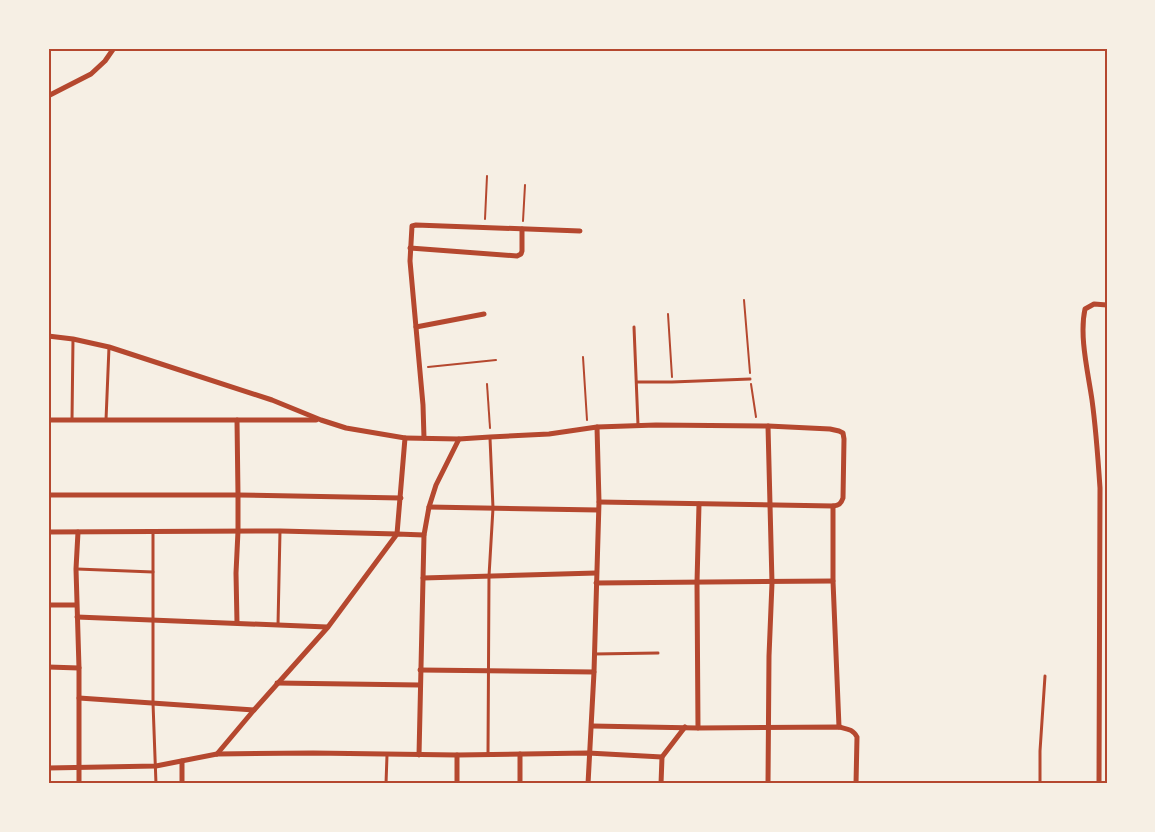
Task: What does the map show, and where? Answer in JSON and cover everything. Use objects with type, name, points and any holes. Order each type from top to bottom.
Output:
[{"type":"street","points":[[48,96],[91,74],[105,61],[114,48]]},
{"type":"street","points":[[424,438],[410,261],[412,226],[580,231]]},
{"type":"street","points":[[410,248],[517,256],[522,251],[522,229]]},
{"type":"street","points":[[1099,784],[1100,488],[1083,318],[1085,309],[1094,304],[1107,305]]},
{"type":"street","points":[[416,327],[484,314]]},
{"type":"street","points":[[48,336],[109,347],[261,396],[346,428],[405,438],[459,439],[549,434],[597,427],[638,425],[768,426],[830,429],[843,434],[843,498],[841,503],[832,506],[598,502]]},
{"type":"street","points":[[48,420],[321,420]]},
{"type":"street","points":[[237,420],[237,623]]},
{"type":"street","points":[[768,426],[772,583],[768,784]]},
{"type":"street","points":[[588,784],[594,672],[598,510],[597,427]]},
{"type":"street","points":[[217,754],[328,627],[397,534],[405,438]]},
{"type":"street","points":[[419,754],[424,535],[436,485],[459,439]]},
{"type":"street","points":[[48,495],[401,498]]},
{"type":"street","points":[[698,728],[699,504]]},
{"type":"street","points":[[832,506],[839,727]]},
{"type":"street","points":[[429,507],[598,510]]},
{"type":"street","points":[[48,532],[280,531],[424,535]]},
{"type":"street","points":[[78,532],[76,605],[79,668],[79,784]]},
{"type":"street","points":[[423,578],[596,573]]},
{"type":"street","points":[[596,583],[833,581]]},
{"type":"street","points":[[48,605],[76,605]]},
{"type":"street","points":[[77,617],[328,627]]},
{"type":"street","points":[[48,667],[79,668]]},
{"type":"street","points":[[420,670],[594,672]]},
{"type":"street","points":[[277,683],[419,685]]},
{"type":"street","points":[[79,698],[254,710]]},
{"type":"street","points":[[592,726],[839,727],[850,729],[857,737],[856,784]]},
{"type":"street","points":[[661,784],[662,757],[685,728]]},
{"type":"street","points":[[48,768],[156,766],[217,754],[588,753],[662,757]]},
{"type":"street","points":[[520,754],[520,784]]},
{"type":"street","points":[[457,755],[457,784]]},
{"type":"street","points":[[182,761],[182,784]]},
{"type":"lane","points":[[634,327],[638,425]]},
{"type":"lane","points":[[72,420],[74,339]]},
{"type":"lane","points":[[106,420],[109,347]]},
{"type":"lane","points":[[637,382],[750,379]]},
{"type":"lane","points":[[488,754],[489,576],[493,508],[490,437]]},
{"type":"lane","points":[[153,531],[153,703],[156,784]]},
{"type":"lane","points":[[278,625],[280,531]]},
{"type":"lane","points":[[76,569],[153,572]]},
{"type":"lane","points":[[594,654],[658,653]]},
{"type":"lane","points":[[1040,784],[1045,676]]},
{"type":"lane","points":[[386,784],[387,755]]},
{"type":"path","points":[[484,228],[487,176]]},
{"type":"path","points":[[522,229],[525,185]]},
{"type":"path","points":[[744,300],[750,379],[757,426]]},
{"type":"path","points":[[668,314],[672,382]]},
{"type":"path","points":[[583,357],[588,428]]},
{"type":"path","points":[[419,368],[496,360]]},
{"type":"path","points":[[487,384],[490,437]]}]
